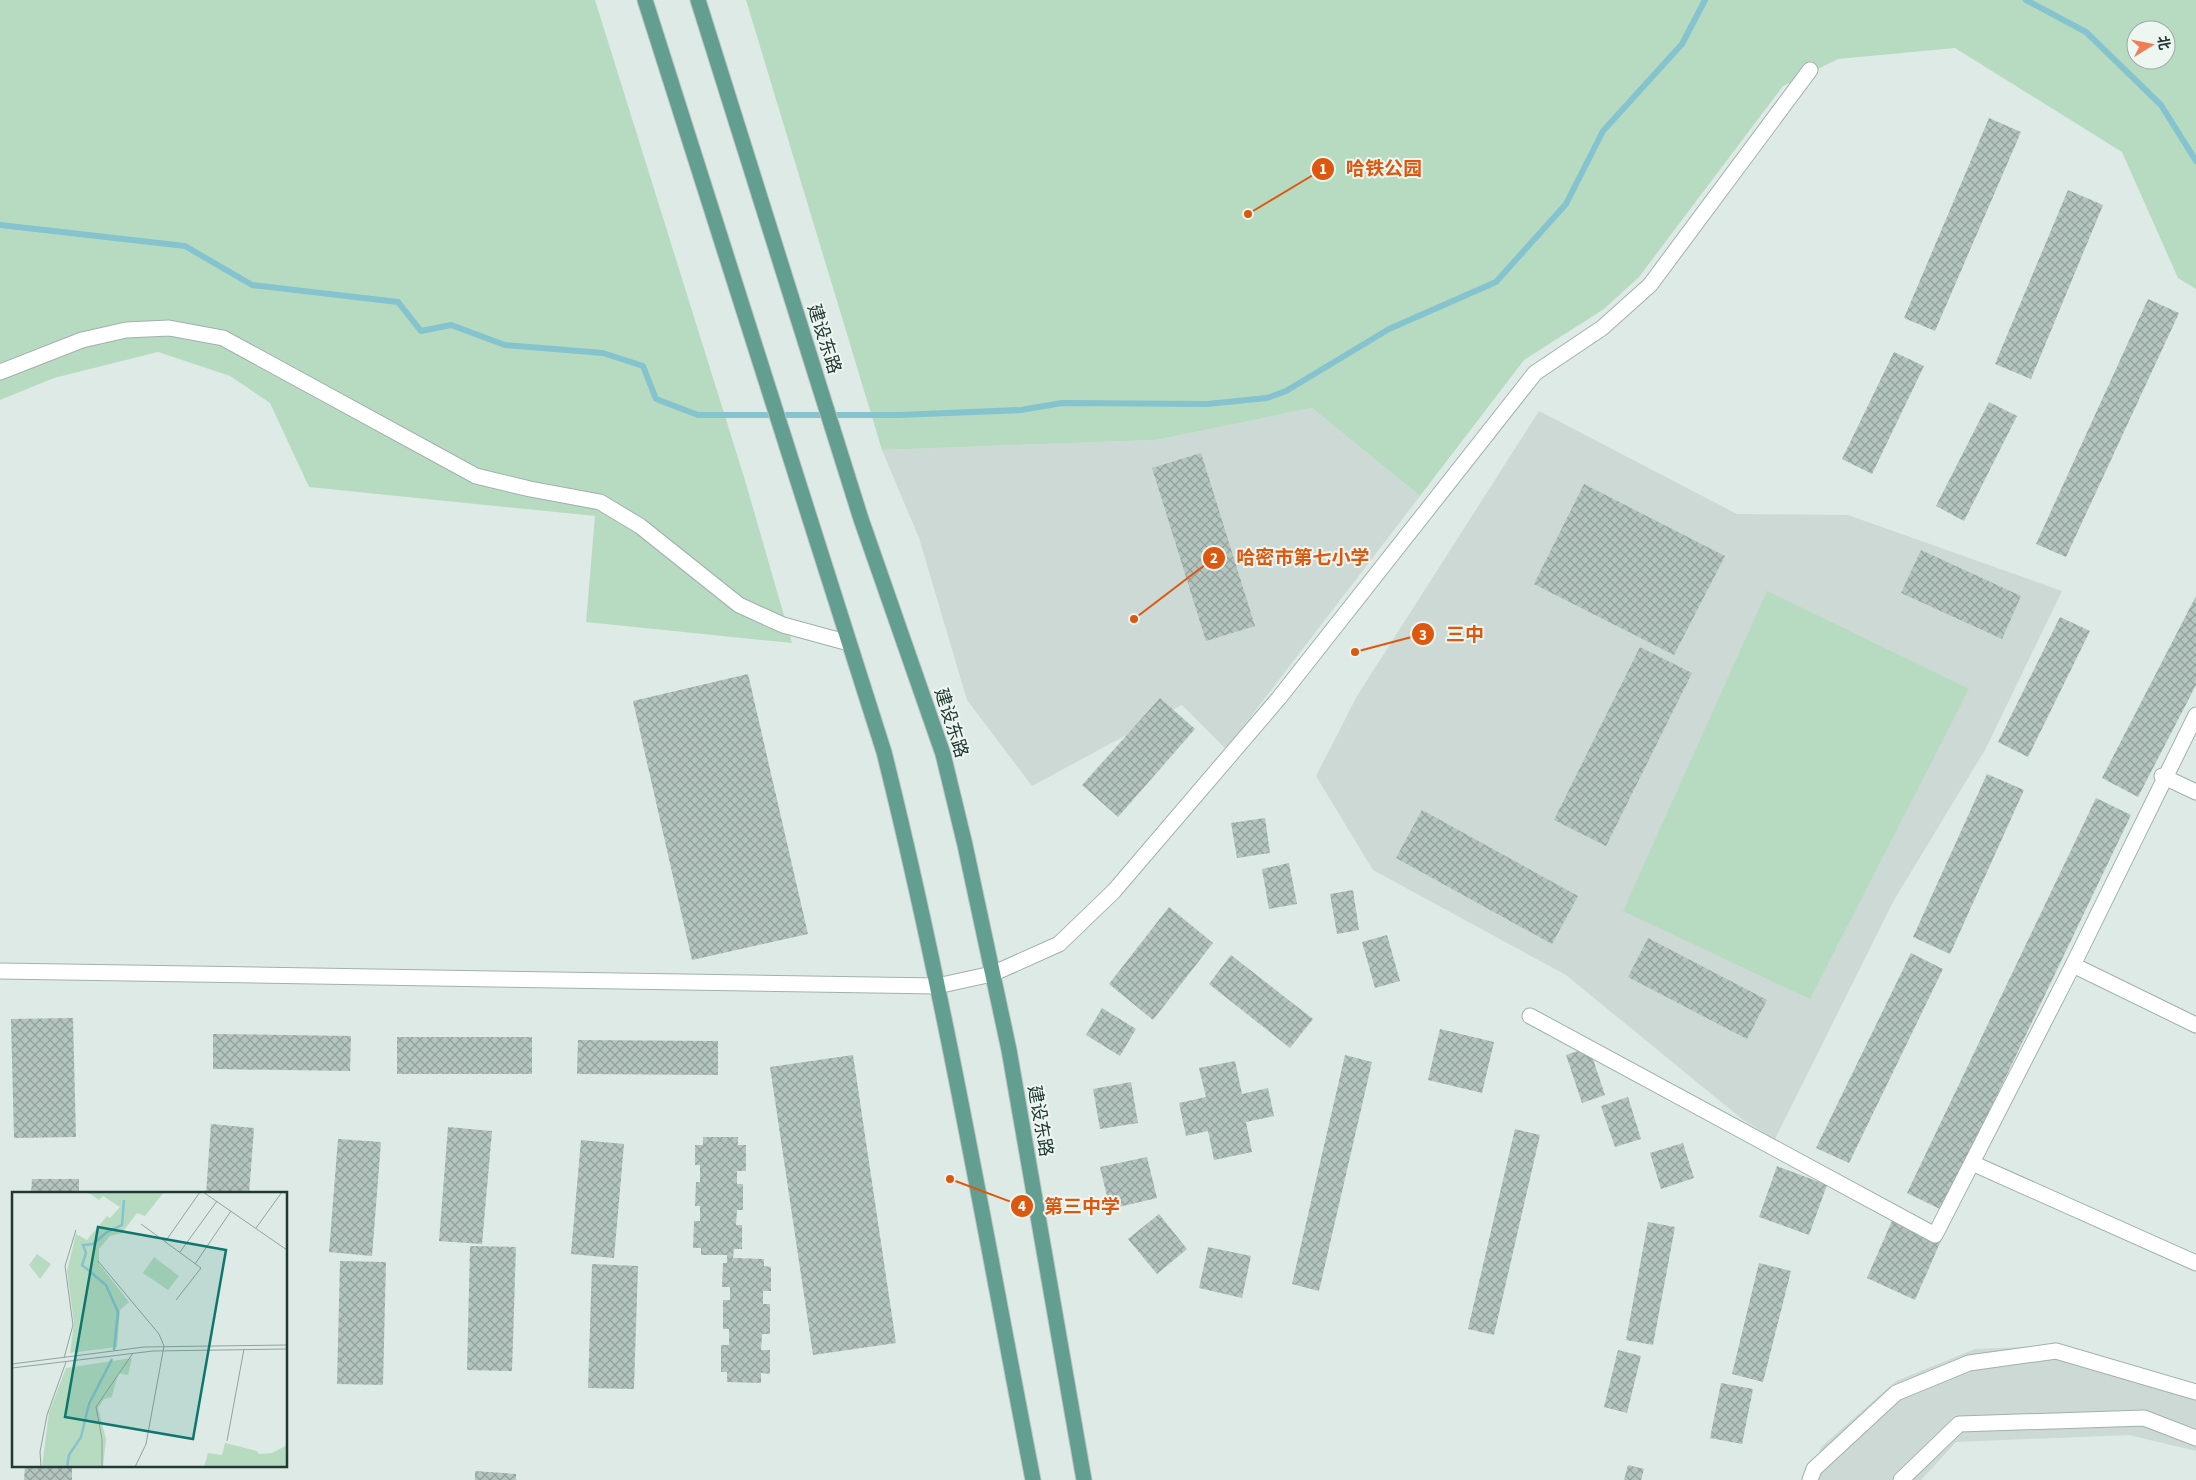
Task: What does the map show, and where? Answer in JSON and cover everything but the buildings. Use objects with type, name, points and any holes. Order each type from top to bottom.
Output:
[{"type":"main road","points":[[645,0],[884,752],[910,857],[937,986],[1033,1480]]},
{"type":"main road","name":"建设东路","points":[[698,0],[861,519],[943,754],[965,845],[1009,1050],[1084,1480]]},
{"type":"street","points":[[0,971],[937,986],[992,974],[1059,944],[1114,891],[1279,698],[1535,373],[1602,328],[1650,285],[1810,70]]},
{"type":"street","points":[[0,372],[82,340],[126,330],[169,328],[223,338],[476,476],[530,489],[600,502],[640,526],[739,605],[783,625],[849,643]]},
{"type":"street","points":[[1530,1016],[1935,1235],[2073,964],[2196,715]]},
{"type":"street","points":[[2162,776],[2196,792]]},
{"type":"street","points":[[2073,964],[2196,1024]]},
{"type":"street","points":[[1972,1163],[2196,1263]]},
{"type":"street","points":[[1810,1480],[1814,1469],[1896,1393],[1969,1364],[2056,1351],[2196,1392]]},
{"type":"street","points":[[1901,1480],[1959,1424],[2144,1418],[2196,1438]]},
{"type":"shaded area","points":[[1312,408],[1420,496],[1226,749],[1182,705],[1032,786],[967,700],[919,538],[882,450],[1156,440]]},
{"type":"shaded area","points":[[1539,411],[1737,514],[1848,515],[2062,591],[1985,750],[1894,900],[1775,1139],[1742,1119],[1566,975],[1373,870],[1316,776],[1357,696]]},
{"type":"shaded area","points":[[2055,1346],[2196,1388],[2196,1451],[2129,1435],[1956,1442],[1921,1480],[1809,1480],[1821,1447],[1896,1381],[1975,1349]]},
{"type":"green space","points":[[0,0],[595,0],[744,477],[792,643],[586,622],[595,516],[309,487],[270,403],[230,376],[158,352],[54,378],[0,400]]},
{"type":"green space","points":[[746,0],[2196,0],[2196,289],[2178,278],[2122,152],[1955,48],[1838,59],[1783,86],[1639,277],[1604,309],[1524,360],[1420,496],[1312,408],[1156,440],[882,450]]},
{"type":"green space","points":[[1767,591],[1969,689],[1810,999],[1623,911]]},
{"type":"waterway","points":[[0,225],[185,246],[252,285],[398,302],[421,331],[451,325],[505,345],[603,353],[643,366],[656,399],[698,415],[899,415],[1021,410],[1062,403],[1207,404],[1267,398],[1286,391],[1389,329],[1496,282],[1566,204],[1603,131],[1682,44],[1705,0]]},
{"type":"waterway","points":[[2026,0],[2086,32],[2161,105],[2196,161]]},
{"type":"place","name":"哈铁公园","points":[[1248,214]]},
{"type":"place","name":"哈密市第七小学","points":[[1134,619]]},
{"type":"place","name":"三中","points":[[1355,652]]},
{"type":"place","name":"第三中学","points":[[950,1179]]}]
